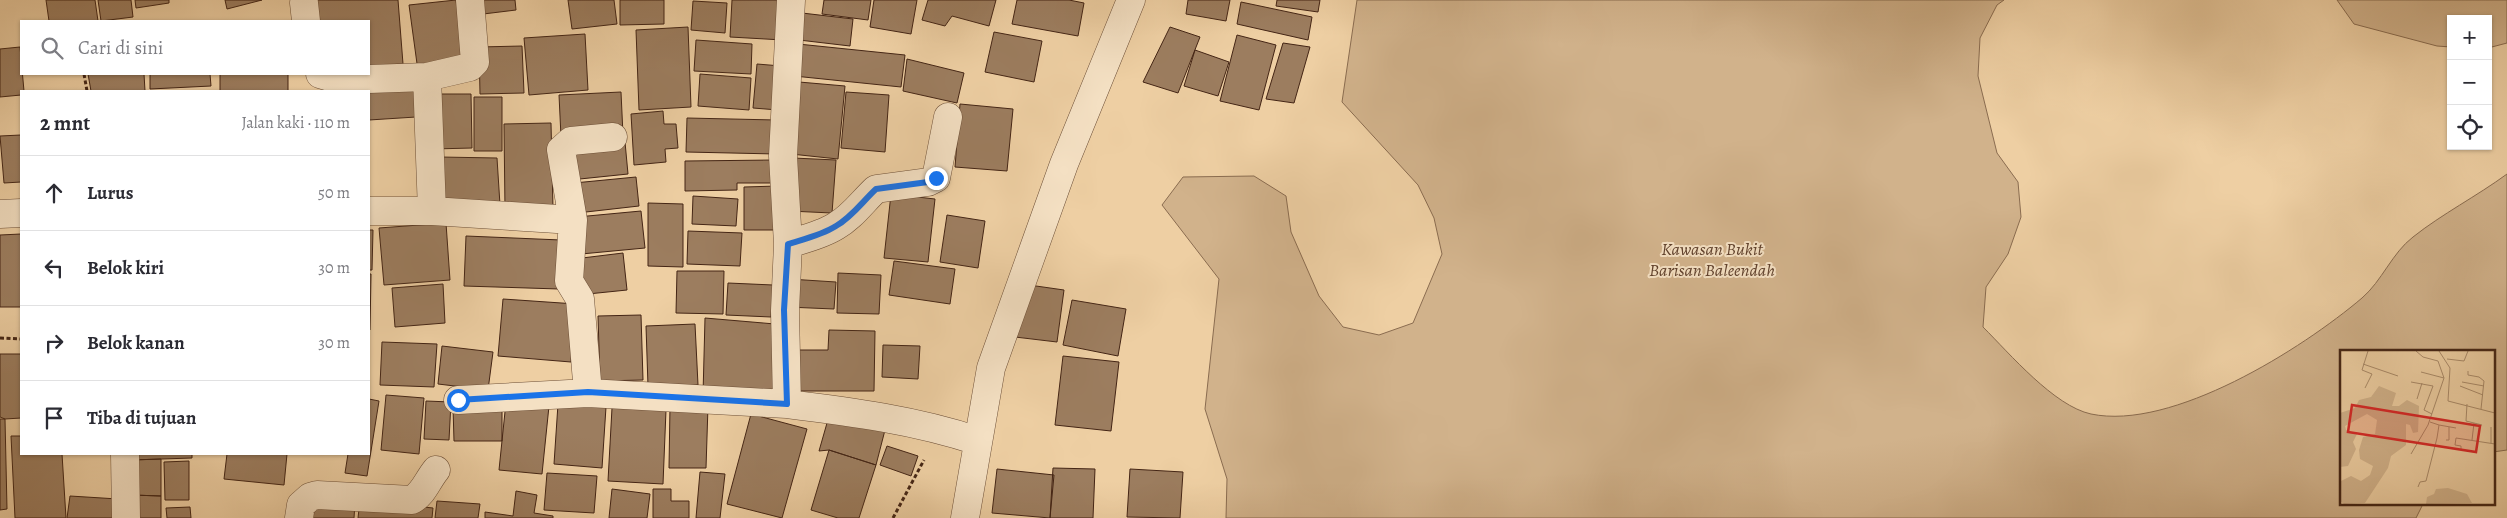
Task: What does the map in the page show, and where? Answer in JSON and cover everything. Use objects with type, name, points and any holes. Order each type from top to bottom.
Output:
[{"type":"street","points":[[323,75],[340,80],[427,78],[470,67],[475,62],[470,0]]},
{"type":"street","points":[[787,404],[784,310],[788,244],[784,156],[791,0]]},
{"type":"street","points":[[965,518],[991,368],[1064,164],[1131,0]]},
{"type":"street","points":[[427,78],[432,211]]},
{"type":"street","points":[[788,244],[822,234],[838,226],[866,201],[876,189],[928,182],[936,178],[948,117]]},
{"type":"street","points":[[588,392],[580,299],[570,281],[573,220],[562,150],[571,141],[613,137]]},
{"type":"street","points":[[370,211],[432,211],[573,220]]},
{"type":"street","points":[[0,214],[20,213]]},
{"type":"street","points":[[458,400],[588,392],[787,404],[873,414],[939,428],[978,441]]},
{"type":"street","points":[[125,455],[126,518]]},
{"type":"street","points":[[300,518],[301,504],[317,494],[412,500],[421,495],[429,478],[436,470]]},
{"type":"path","points":[[84,75],[87,90]]},
{"type":"path","points":[[0,338],[20,339]]},
{"type":"path","points":[[893,518],[902,505],[939,428]]},
{"type":"green space","name":"Kawasan Bukit Barisan Baleendah","points":[[1357,0],[2004,0],[1997,5],[1980,38],[1978,76],[1997,153],[2018,182],[2021,217],[2008,254],[1986,287],[1983,327],[2033,378],[2062,401],[2091,414],[2123,416],[2159,410],[2197,398],[2234,382],[2306,340],[2362,298],[2375,284],[2399,251],[2413,237],[2507,174],[2507,450],[2494,452],[2494,350],[2340,350],[2340,506],[2422,506],[2416,518],[1226,518],[1227,479],[1205,409],[1219,279],[1162,205],[1183,177],[1254,176],[1286,196],[1291,232],[1319,296],[1343,327],[1379,335],[1413,323],[1442,254],[1434,218],[1418,185],[1342,102]]},
{"type":"green space","points":[[2337,0],[2507,0],[2507,43],[2492,47],[2492,15],[2447,15],[2447,47],[2437,46],[2354,24]]},
{"type":"building","points":[[46,0],[95,0],[98,20],[49,20]]},
{"type":"building","points":[[98,0],[131,0],[133,17],[101,20]]},
{"type":"building","points":[[135,0],[169,0],[169,3],[136,8]]},
{"type":"building","points":[[225,0],[262,0],[227,9]]},
{"type":"building","points":[[312,0],[398,0],[403,64],[370,66],[370,20],[313,20]]},
{"type":"building","points":[[456,0],[465,65],[418,71],[409,5]]},
{"type":"building","points":[[473,0],[515,0],[516,10],[475,15]]},
{"type":"building","points":[[568,0],[614,0],[617,24],[572,29]]},
{"type":"building","points":[[620,0],[664,0],[664,24],[620,25]]},
{"type":"building","points":[[732,0],[786,0],[783,40],[730,37]]},
{"type":"building","points":[[824,0],[871,0],[868,20],[822,14]]},
{"type":"building","points":[[874,0],[917,0],[911,34],[870,27]]},
{"type":"building","points":[[928,0],[996,0],[989,26],[952,16],[945,26],[922,20]]},
{"type":"building","points":[[1017,0],[1069,0],[1084,3],[1078,36],[1012,24]]},
{"type":"building","points":[[1188,0],[1230,0],[1226,21],[1186,14]]},
{"type":"building","points":[[1277,0],[1320,0],[1318,12],[1276,6]]},
{"type":"building","points":[[693,1],[727,3],[725,33],[691,30]]},
{"type":"building","points":[[1241,2],[1312,17],[1308,40],[1237,24]]},
{"type":"building","points":[[802,13],[853,19],[850,46],[799,40]]},
{"type":"building","points":[[688,27],[691,107],[639,110],[636,30]]},
{"type":"building","points":[[1170,27],[1200,37],[1178,93],[1143,82]]},
{"type":"building","points":[[994,32],[1042,41],[1034,82],[985,72]]},
{"type":"building","points":[[585,34],[588,90],[529,95],[524,38]]},
{"type":"building","points":[[1237,35],[1276,45],[1259,110],[1220,101]]},
{"type":"building","points":[[696,40],[752,44],[751,74],[694,71]]},
{"type":"building","points":[[1283,43],[1310,47],[1294,103],[1266,99]]},
{"type":"building","points":[[798,44],[905,55],[901,87],[794,76]]},
{"type":"building","points":[[522,46],[524,93],[480,94],[479,47]]},
{"type":"building","points":[[20,47],[20,75],[23,75],[24,90],[20,90],[20,95],[0,97],[0,49]]},
{"type":"building","points":[[1195,50],[1229,62],[1218,96],[1184,86]]},
{"type":"building","points":[[907,59],[964,73],[957,103],[903,91]]},
{"type":"building","points":[[757,64],[781,66],[778,110],[753,108]]},
{"type":"building","points":[[700,74],[751,78],[749,110],[698,106]]},
{"type":"building","points":[[88,75],[144,75],[145,90],[91,90]]},
{"type":"building","points":[[150,75],[210,75],[211,86],[150,89]]},
{"type":"building","points":[[220,75],[288,75],[288,90],[220,90]]},
{"type":"building","points":[[799,82],[845,86],[838,159],[791,154]]},
{"type":"building","points":[[415,83],[416,117],[370,120],[370,91]]},
{"type":"building","points":[[621,92],[623,135],[561,137],[559,95]]},
{"type":"building","points":[[846,92],[889,95],[885,152],[841,148]]},
{"type":"building","points":[[431,94],[471,94],[472,148],[433,149]]},
{"type":"building","points":[[474,97],[502,97],[502,151],[474,151]]},
{"type":"building","points":[[960,104],[1013,109],[1007,171],[955,167]]},
{"type":"building","points":[[663,111],[664,124],[676,124],[678,148],[665,149],[666,162],[634,165],[631,114]]},
{"type":"building","points":[[687,118],[776,120],[776,154],[686,152]]},
{"type":"building","points":[[551,123],[553,209],[505,210],[504,124]]},
{"type":"building","points":[[20,135],[20,182],[4,183],[0,136]]},
{"type":"building","points":[[625,142],[628,174],[570,180],[567,148]]},
{"type":"building","points":[[440,157],[497,158],[500,205],[442,209]]},
{"type":"building","points":[[793,158],[836,160],[832,213],[789,211]]},
{"type":"building","points":[[775,160],[775,183],[737,183],[737,190],[685,191],[685,161]]},
{"type":"building","points":[[636,177],[639,206],[577,213],[574,183]]},
{"type":"building","points":[[778,186],[779,230],[744,230],[744,187]]},
{"type":"building","points":[[891,194],[935,199],[928,262],[884,258]]},
{"type":"building","points":[[693,196],[738,199],[736,226],[692,224]]},
{"type":"building","points":[[648,203],[683,204],[683,267],[648,266]]},
{"type":"building","points":[[641,211],[645,248],[581,254],[577,217]]},
{"type":"building","points":[[947,215],[985,221],[978,268],[940,262]]},
{"type":"building","points":[[446,223],[450,280],[384,285],[379,228]]},
{"type":"building","points":[[370,230],[373,230],[372,270],[370,270]]},
{"type":"building","points":[[688,231],[742,233],[740,266],[687,264]]},
{"type":"building","points":[[20,234],[20,307],[0,307],[0,235]]},
{"type":"building","points":[[466,236],[561,240],[559,289],[464,286]]},
{"type":"building","points":[[623,253],[627,290],[578,295],[574,259]]},
{"type":"building","points":[[894,261],[955,269],[950,304],[889,295]]},
{"type":"building","points":[[677,271],[724,271],[723,314],[676,313]]},
{"type":"building","points":[[838,273],[881,275],[879,314],[837,313]]},
{"type":"building","points":[[370,274],[371,274],[370,330]]},
{"type":"building","points":[[789,279],[836,282],[834,309],[787,307]]},
{"type":"building","points":[[728,283],[773,285],[771,317],[726,315]]},
{"type":"building","points":[[443,284],[445,323],[395,327],[392,288]]},
{"type":"building","points":[[1022,284],[1064,290],[1057,342],[1015,337]]},
{"type":"building","points":[[503,299],[576,304],[571,362],[498,356]]},
{"type":"building","points":[[1072,300],[1126,309],[1118,356],[1063,345]]},
{"type":"building","points":[[641,315],[643,380],[600,381],[598,316]]},
{"type":"building","points":[[705,318],[775,324],[777,396],[703,395]]},
{"type":"building","points":[[695,324],[698,385],[648,386],[646,326]]},
{"type":"building","points":[[829,330],[875,331],[874,391],[795,391],[796,350],[828,350]]},
{"type":"building","points":[[382,342],[437,344],[434,387],[380,385]]},
{"type":"building","points":[[883,345],[920,346],[918,379],[882,377]]},
{"type":"building","points":[[442,346],[493,352],[488,390],[438,384]]},
{"type":"building","points":[[0,354],[20,354],[20,418],[5,419],[0,417]]},
{"type":"building","points":[[1063,356],[1119,362],[1111,431],[1055,425]]},
{"type":"building","points":[[386,395],[424,398],[419,454],[381,450]]},
{"type":"building","points":[[370,399],[379,401],[367,476],[345,473],[348,455],[370,455]]},
{"type":"building","points":[[426,401],[451,402],[449,440],[424,439]]},
{"type":"building","points":[[506,402],[549,406],[542,474],[499,470]]},
{"type":"building","points":[[558,404],[606,407],[602,468],[554,464]]},
{"type":"building","points":[[502,406],[502,441],[454,441],[453,407]]},
{"type":"building","points":[[670,406],[708,406],[706,468],[669,468]]},
{"type":"building","points":[[612,408],[666,410],[663,484],[608,481]]},
{"type":"building","points":[[751,414],[807,429],[782,518],[727,504]]},
{"type":"building","points":[[829,416],[885,430],[876,465],[829,450],[819,451]]},
{"type":"building","points":[[0,419],[5,419],[7,509],[0,510]]},
{"type":"building","points":[[11,436],[20,436],[20,455],[62,455],[66,518],[15,518]]},
{"type":"building","points":[[887,446],[918,456],[911,476],[880,465]]},
{"type":"building","points":[[829,450],[876,465],[859,518],[838,518],[811,510]]},
{"type":"building","points":[[131,455],[192,455],[192,458],[131,460]]},
{"type":"building","points":[[227,455],[287,455],[284,485],[224,479]]},
{"type":"building","points":[[161,459],[161,496],[132,495],[131,460]]},
{"type":"building","points":[[189,461],[189,500],[165,500],[164,462]]},
{"type":"building","points":[[1053,468],[1095,469],[1093,518],[1050,518]]},
{"type":"building","points":[[997,469],[1054,475],[1050,518],[992,513]]},
{"type":"building","points":[[1130,469],[1183,472],[1180,518],[1127,517]]},
{"type":"building","points":[[700,472],[725,474],[720,518],[696,518]]},
{"type":"building","points":[[547,473],[597,476],[594,513],[544,510]]},
{"type":"building","points":[[612,489],[650,494],[647,518],[609,518]]},
{"type":"building","points":[[653,489],[671,489],[671,501],[689,501],[689,518],[653,518]]},
{"type":"building","points":[[516,491],[537,495],[534,513],[553,516],[553,518],[485,518],[485,512],[513,516]]},
{"type":"building","points":[[132,495],[161,496],[161,518],[132,518]]},
{"type":"building","points":[[70,496],[118,499],[117,518],[67,518]]},
{"type":"building","points":[[314,498],[355,503],[354,518],[311,518]]},
{"type":"building","points":[[360,500],[433,508],[432,518],[358,518]]},
{"type":"building","points":[[437,501],[480,504],[478,518],[435,518]]},
{"type":"building","points":[[190,507],[191,518],[167,518],[166,508]]},
{"type":"route","points":[[458,400],[588,392],[787,404],[784,310],[788,244],[822,234],[838,226],[866,201],[876,189],[887,186],[928,182],[936,178]]}]
